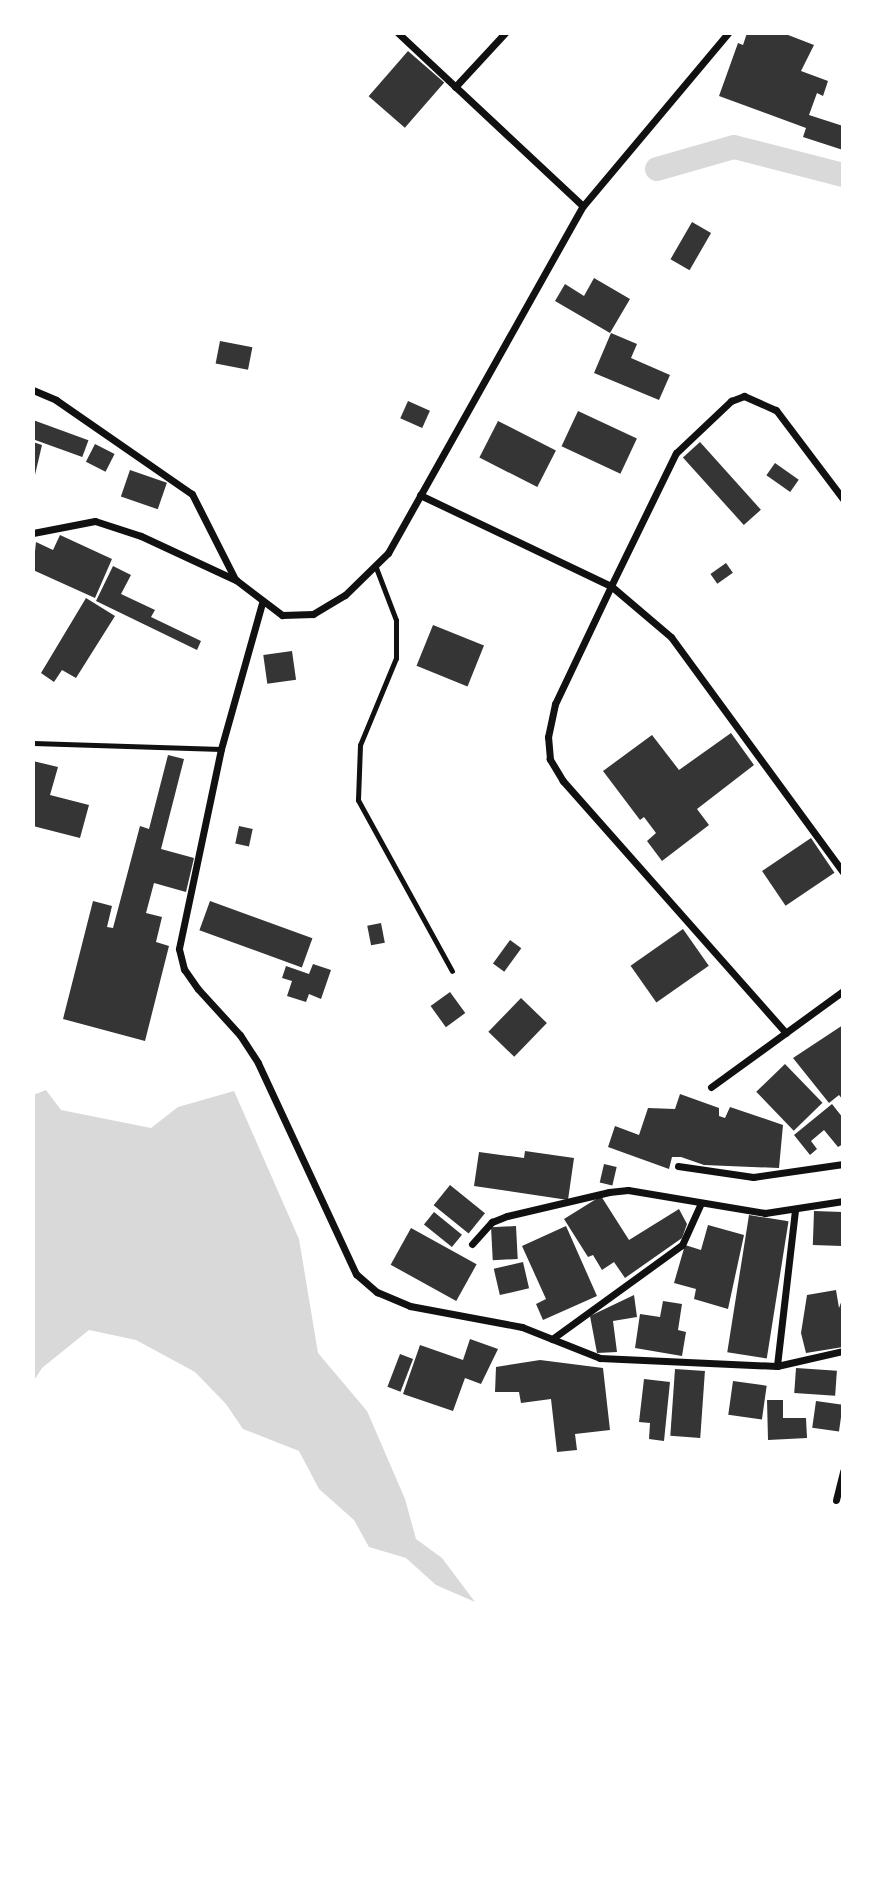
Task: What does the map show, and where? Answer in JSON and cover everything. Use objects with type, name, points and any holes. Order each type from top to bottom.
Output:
[{"type":"street","points":[[398,33],[583,206]]},
{"type":"street","points":[[455,87],[505,33]]},
{"type":"street","points":[[33,533],[94,521],[141,536],[236,580],[262,603],[282,615],[313,614],[345,596],[388,554],[583,206],[728,33]]},
{"type":"street","points":[[33,390],[56,400],[192,494],[236,580]]},
{"type":"street","points":[[786,1033],[563,781],[550,759],[548,737],[555,704],[676,453],[731,401],[744,396],[776,410],[843,499]]},
{"type":"street","points":[[420,495],[611,586],[671,637],[843,872]]},
{"type":"street","points":[[262,603],[221,749],[179,949],[184,969],[258,1063],[356,1274],[377,1292],[410,1306],[522,1328],[585,1353],[621,1360],[777,1366],[843,1351]]},
{"type":"street","points":[[711,1087],[843,991]]},
{"type":"street","points":[[678,1166],[753,1177],[843,1164]]},
{"type":"street","points":[[472,1244],[492,1222],[507,1216],[609,1192],[628,1190],[765,1213],[843,1201]]},
{"type":"street","points":[[552,1339],[682,1245],[701,1203]]},
{"type":"street","points":[[777,1366],[795,1210]]},
{"type":"street","points":[[836,1500],[843,1471]]},
{"type":"lane","points":[[375,565],[396,620],[396,658],[360,745],[358,800],[452,971]]},
{"type":"lane","points":[[33,743],[221,749]]},
{"type":"shaded area","points":[[46,1090],[61,1110],[151,1128],[178,1107],[234,1091],[299,1239],[318,1353],[367,1411],[405,1499],[416,1539],[442,1558],[475,1602],[436,1585],[406,1558],[369,1547],[354,1520],[319,1489],[299,1451],[243,1429],[226,1404],[195,1372],[136,1340],[89,1330],[42,1368],[33,1382],[33,1095]]},
{"type":"building","points":[[747,33],[783,33],[814,45],[801,71],[828,81],[823,96],[817,93],[809,115],[843,126],[843,150],[803,137],[806,128],[719,96],[738,43],[743,45]]},
{"type":"building","points":[[408,51],[444,82],[405,128],[369,96]]},
{"type":"building","points":[[692,222],[711,233],[690,270],[670,259]]},
{"type":"building","points":[[594,278],[630,299],[610,333],[555,301],[565,284],[584,296]]},
{"type":"building","points":[[611,333],[637,344],[631,358],[670,375],[659,400],[594,373]]},
{"type":"building","points":[[220,341],[252,347],[248,370],[216,364]]},
{"type":"building","points":[[408,401],[430,411],[422,428],[400,418]]},
{"type":"building","points":[[578,411],[637,438],[620,474],[562,446]]},
{"type":"building","points":[[33,420],[88,440],[82,457],[33,439]]},
{"type":"building","points":[[498,421],[556,451],[537,487],[479,458]]},
{"type":"building","points":[[33,442],[42,445],[34,479],[33,479]]},
{"type":"building","points":[[700,442],[761,510],[744,525],[683,457]]},
{"type":"building","points":[[95,444],[115,454],[106,472],[86,462]]},
{"type":"building","points":[[775,463],[799,480],[790,492],[766,475]]},
{"type":"building","points":[[130,470],[167,483],[158,509],[121,496]]},
{"type":"building","points":[[60,535],[112,559],[95,598],[33,570],[36,542],[53,550]]},
{"type":"building","points":[[726,563],[733,573],[717,584],[710,574]]},
{"type":"building","points":[[113,566],[131,575],[121,594],[155,610],[151,617],[201,641],[197,650],[96,601]]},
{"type":"building","points":[[86,598],[115,616],[76,678],[62,670],[54,682],[41,673]]},
{"type":"building","points":[[433,625],[484,646],[468,686],[417,666]]},
{"type":"building","points":[[292,651],[296,680],[267,684],[263,655]]},
{"type":"building","points":[[731,733],[754,765],[697,809],[709,825],[662,861],[647,841],[656,833],[644,817],[640,820],[603,771],[652,735],[679,770]]},
{"type":"building","points":[[168,755],[184,759],[161,849],[194,858],[186,892],[154,883],[146,913],[162,917],[156,942],[169,946],[145,1041],[63,1019],[93,901],[112,906],[107,927],[113,928],[140,826],[149,829]]},
{"type":"building","points":[[33,761],[58,767],[50,795],[89,805],[80,838],[33,826]]},
{"type":"building","points":[[239,826],[253,829],[249,847],[235,844]]},
{"type":"building","points":[[811,838],[834,873],[786,906],[762,871]]},
{"type":"building","points":[[210,901],[312,938],[302,967],[199,930]]},
{"type":"building","points":[[381,923],[385,943],[371,945],[367,926]]},
{"type":"building","points":[[683,929],[709,966],[656,1003],[631,966]]},
{"type":"building","points":[[510,940],[521,948],[504,972],[493,963]]},
{"type":"building","points":[[313,964],[331,970],[321,999],[309,994],[306,1002],[287,996],[292,981],[282,978],[286,966],[309,974]]},
{"type":"building","points":[[450,992],[465,1013],[446,1027],[431,1006]]},
{"type":"building","points":[[521,998],[547,1023],[514,1057],[488,1032]]},
{"type":"building","points":[[843,1025],[843,1100],[839,1095],[829,1103],[793,1058]]},
{"type":"building","points":[[785,1064],[823,1103],[794,1131],[756,1092]]},
{"type":"building","points":[[680,1094],[719,1108],[719,1116],[725,1118],[730,1107],[783,1125],[779,1168],[704,1165],[681,1157],[672,1157],[669,1169],[608,1147],[615,1126],[639,1135],[648,1108],[675,1109]]},
{"type":"building","points":[[832,1104],[843,1118],[843,1144],[838,1147],[824,1130],[811,1141],[817,1149],[810,1155],[794,1135]]},
{"type":"building","points":[[525,1151],[574,1158],[568,1200],[474,1186],[479,1152],[524,1158]]},
{"type":"building","points":[[604,1164],[617,1167],[612,1185],[600,1183]]},
{"type":"building","points":[[450,1185],[485,1213],[469,1234],[434,1205]]},
{"type":"building","points":[[601,1196],[629,1240],[679,1209],[687,1224],[682,1238],[625,1278],[614,1262],[602,1270],[593,1255],[588,1257],[564,1219]]},
{"type":"building","points":[[814,1211],[843,1212],[842,1246],[813,1245]]},
{"type":"building","points":[[434,1212],[462,1235],[452,1247],[424,1224]]},
{"type":"building","points":[[749,1215],[789,1221],[767,1359],[727,1352]]},
{"type":"building","points":[[708,1225],[744,1235],[728,1309],[694,1299],[696,1289],[674,1283],[685,1245],[701,1250]]},
{"type":"building","points":[[516,1226],[518,1259],[493,1260],[491,1227]]},
{"type":"building","points":[[566,1226],[597,1296],[543,1320],[536,1304],[546,1299],[522,1246]]},
{"type":"building","points":[[411,1228],[477,1264],[456,1301],[391,1265]]},
{"type":"building","points":[[523,1262],[529,1288],[500,1295],[494,1269]]},
{"type":"building","points":[[836,1290],[839,1308],[843,1297],[843,1347],[806,1353],[801,1333],[807,1295]]},
{"type":"building","points":[[634,1295],[637,1317],[613,1321],[617,1352],[597,1353],[590,1316]]},
{"type":"building","points":[[663,1301],[682,1304],[678,1330],[686,1332],[682,1356],[635,1348],[640,1314],[660,1317]]},
{"type":"building","points":[[470,1339],[498,1349],[481,1384],[465,1378],[453,1411],[403,1394],[420,1345],[463,1360]]},
{"type":"building","points":[[400,1354],[413,1359],[401,1392],[387,1387]]},
{"type":"building","points":[[540,1360],[603,1368],[610,1430],[575,1434],[577,1450],[557,1452],[551,1399],[521,1403],[519,1392],[495,1392],[496,1367]]},
{"type":"building","points":[[796,1368],[837,1371],[835,1396],[794,1393]]},
{"type":"building","points":[[675,1369],[705,1371],[700,1438],[670,1436]]},
{"type":"building","points":[[644,1379],[670,1382],[664,1441],[649,1439],[650,1423],[639,1422]]},
{"type":"building","points":[[733,1381],[767,1386],[762,1419],[728,1415]]},
{"type":"building","points":[[767,1400],[783,1400],[783,1418],[806,1418],[807,1438],[768,1440]]},
{"type":"building","points":[[816,1401],[843,1405],[839,1431],[812,1428]]},
{"type":"waterway","points":[[657,169],[734,147],[843,175]]}]
